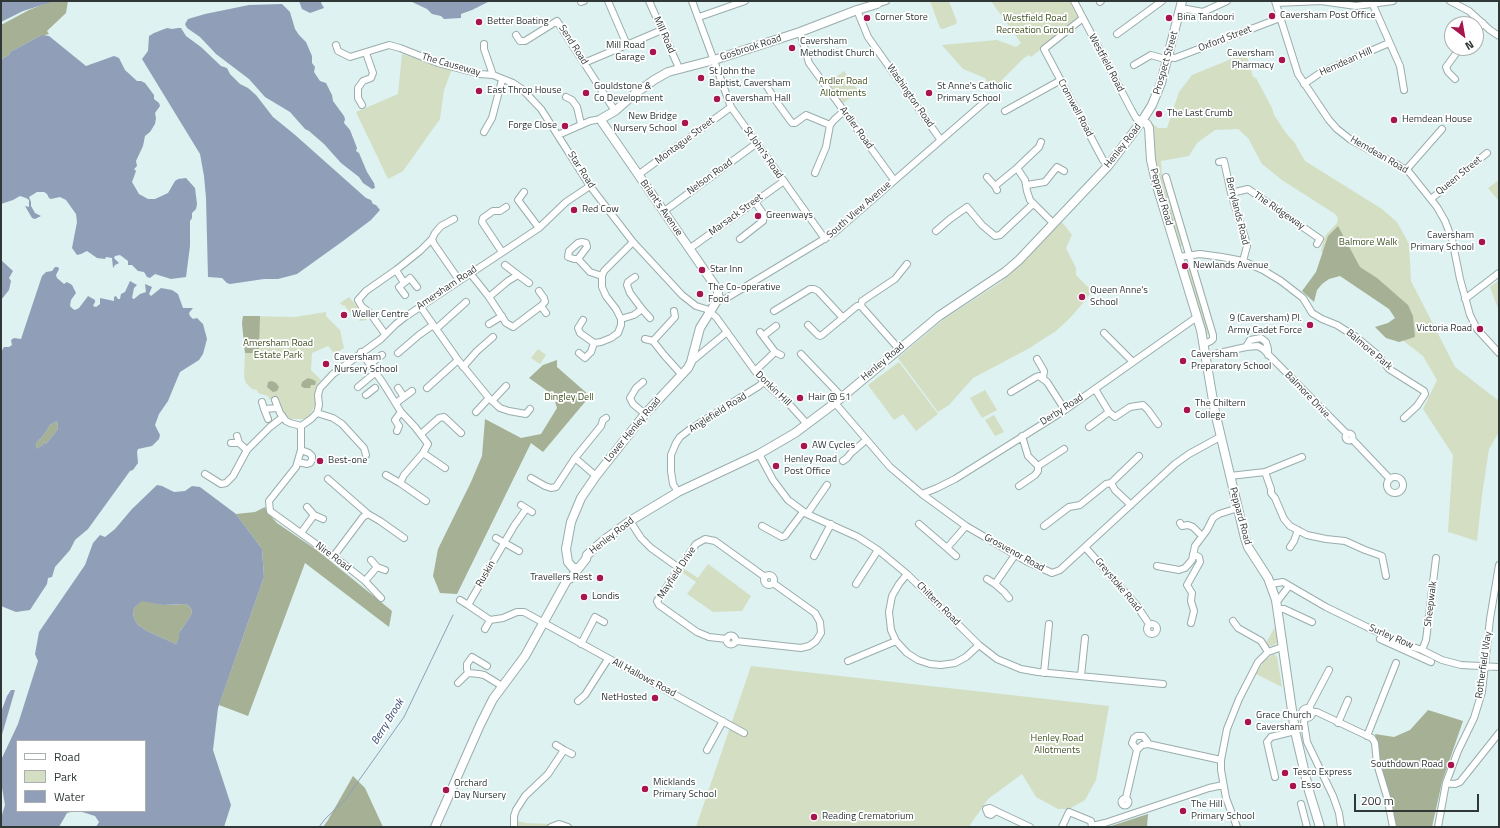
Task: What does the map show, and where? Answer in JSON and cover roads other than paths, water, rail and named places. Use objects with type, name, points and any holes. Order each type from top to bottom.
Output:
[{"type":"main road","name":"Gosbrook Road","points":[[601,119],[615,111],[654,80],[668,72],[714,60],[800,32],[874,3]]},
{"type":"main road","name":"Prospect Street","points":[[1142,121],[1152,105],[1162,83],[1181,5]]},
{"type":"main road","name":"Briant's Avenue","points":[[601,119],[663,212],[718,290],[718,299]]},
{"type":"main road","name":"Henley Road","points":[[435,827],[493,699],[526,656],[567,580],[571,578],[576,566],[583,556],[587,555],[604,540],[630,521],[678,492],[760,454],[806,424],[835,403],[938,316],[1005,272],[1019,260],[1108,166],[1142,121]]},
{"type":"main road","name":"Peppard Road","points":[[1142,121],[1147,124],[1149,128],[1151,160],[1156,180],[1204,344],[1220,437],[1248,547],[1271,584],[1277,606],[1295,731],[1309,791],[1320,827]]},
{"type":"main road","points":[[710,312],[718,299]]},
{"type":"main road","name":"Lower Henley Road","points":[[576,566],[566,554],[566,543],[571,522],[582,498],[596,476],[645,414],[682,375],[691,362],[700,328],[710,312]]},
{"type":"street","points":[[608,1],[627,45]]},
{"type":"street","name":"Mill Road","points":[[649,1],[679,68]]},
{"type":"street","name":"St John's Road","points":[[692,1],[731,107],[825,239]]},
{"type":"street","points":[[699,18],[745,1]]},
{"type":"street","name":"Gosbrook Road","points":[[874,3],[886,1]]},
{"type":"street","name":"Westfield Road","points":[[1074,1],[1132,111],[1136,118],[1142,121]]},
{"type":"street","points":[[1117,34],[1162,1]]},
{"type":"street","points":[[1181,5],[1203,12],[1227,1]]},
{"type":"street","points":[[1275,2],[1321,1],[1344,3],[1356,6],[1373,5],[1393,1]]},
{"type":"street","points":[[1450,1],[1469,11],[1475,16]]},
{"type":"street","name":"Hemdean Road","points":[[1275,2],[1296,70],[1329,120],[1342,134],[1351,140],[1406,170],[1414,177],[1442,215],[1451,234],[1470,315],[1477,329],[1499,353]]},
{"type":"street","points":[[1373,5],[1400,66],[1404,90]]},
{"type":"street","name":"Washington Road","points":[[857,10],[868,37],[940,140]]},
{"type":"street","name":"Cromwell Road","points":[[1083,18],[1044,49],[1103,160],[1108,166]]},
{"type":"street","name":"Oxford Street","points":[[1168,59],[1175,58],[1280,18]]},
{"type":"street","name":"Send Road","points":[[516,36],[520,41],[525,41],[557,21],[615,111]]},
{"type":"street","points":[[1484,24],[1499,36]]},
{"type":"street","points":[[584,63],[662,30]]},
{"type":"street","name":"Ardler Road","points":[[800,32],[809,63],[894,180]]},
{"type":"street","name":"Hemdean Hill","points":[[1304,84],[1320,73],[1389,43]]},
{"type":"street","points":[[484,44],[484,49],[493,76]]},
{"type":"street","points":[[336,45],[338,51],[350,57],[366,53],[373,73],[372,78],[363,81],[358,88],[358,98],[362,105]]},
{"type":"street","name":"The Causeway","points":[[366,53],[389,45],[438,63],[493,76],[502,80]]},
{"type":"street","points":[[1134,65],[1151,55],[1168,59]]},
{"type":"street","points":[[1454,56],[1446,67],[1448,72],[1455,79]]},
{"type":"street","points":[[484,132],[492,118],[502,80]]},
{"type":"street","name":"Star Road","points":[[502,80],[513,83],[533,100],[558,135],[590,186],[633,242],[676,290],[696,306],[706,308],[710,312]]},
{"type":"street","points":[[1004,111],[1061,80]]},
{"type":"street","points":[[766,85],[776,95],[792,123],[795,123],[806,115],[830,124]]},
{"type":"street","points":[[566,97],[572,100],[577,107],[581,124]]},
{"type":"street","name":"South View Avenue","points":[[718,299],[725,298],[825,239],[987,100]]},
{"type":"street","name":"Montague Street","points":[[638,175],[731,107]]},
{"type":"street","points":[[815,173],[826,147],[830,124],[844,111]]},
{"type":"street","name":"Gosbrook Road","points":[[558,135],[590,120],[601,119]]},
{"type":"street","points":[[1406,170],[1442,129]]},
{"type":"street","name":"Nelson Road","points":[[663,212],[756,143]]},
{"type":"street","points":[[987,177],[996,188],[1016,168],[1041,147]]},
{"type":"street","name":"Queen Street","points":[[1431,199],[1488,153]]},
{"type":"street","name":"Berrylands Road","points":[[1225,161],[1231,193],[1247,246],[1243,261]]},
{"type":"street","points":[[1052,163],[1064,171]]},
{"type":"street","points":[[1027,185],[1046,182],[1057,167]]},
{"type":"street","points":[[1016,168],[1021,173],[1027,185],[1030,200],[1053,223]]},
{"type":"street","name":"Peppard Road","points":[[1166,177],[1213,334],[1213,339],[1204,344]]},
{"type":"street","name":"Marsack Street","points":[[689,249],[784,181]]},
{"type":"street","name":"Amersham Road","points":[[317,413],[320,405],[318,395],[320,388],[333,374],[361,352],[381,339],[396,324],[420,306],[539,228],[566,202],[590,186]]},
{"type":"street","name":"The Ridgeway","points":[[1231,193],[1248,189],[1320,239],[1317,244]]},
{"type":"street","points":[[502,252],[482,222],[483,218],[493,211],[500,211],[524,192]]},
{"type":"street","points":[[740,239],[763,221],[764,215],[755,202]]},
{"type":"street","points":[[512,203],[539,228]]},
{"type":"street","points":[[936,231],[944,228],[970,205],[982,225],[995,236],[1000,235],[1033,204]]},
{"type":"street","points":[[386,334],[370,313],[362,307],[358,300],[366,291],[420,252],[441,226],[454,219]]},
{"type":"street","points":[[432,239],[459,280]]},
{"type":"street","points":[[583,320],[578,328],[580,333],[594,342],[601,342],[618,333],[621,325],[621,319],[602,287],[602,276],[604,271],[633,242]]},
{"type":"street","points":[[1179,257],[1200,254],[1243,261]]},
{"type":"street","points":[[578,259],[590,272],[602,276]]},
{"type":"street","name":"Balmore Park","points":[[1243,261],[1263,270],[1281,281],[1303,298],[1312,313],[1322,319],[1338,325],[1356,337],[1378,355],[1389,369],[1424,391],[1425,394],[1417,406],[1408,409],[1404,418]]},
{"type":"street","points":[[505,264],[529,283]]},
{"type":"street","points":[[861,306],[862,301],[871,294],[888,285],[907,268]]},
{"type":"street","points":[[396,270],[404,283]]},
{"type":"street","points":[[470,273],[489,297],[506,323],[513,327],[545,302],[539,291]]},
{"type":"street","points":[[1465,298],[1499,273]]},
{"type":"street","points":[[489,297],[508,281],[518,275]]},
{"type":"street","points":[[635,276],[628,282],[627,285],[630,293],[650,318]]},
{"type":"street","points":[[405,295],[399,287],[410,278],[417,287]]},
{"type":"street","points":[[777,311],[810,289],[814,288],[842,318]]},
{"type":"street","points":[[398,353],[414,338],[434,327],[466,302]]},
{"type":"street","points":[[420,306],[463,367],[490,400],[500,408],[528,414]]},
{"type":"street","points":[[541,306],[546,313]]},
{"type":"street","points":[[808,325],[820,336],[857,306],[861,306]]},
{"type":"street","points":[[861,306],[899,349]]},
{"type":"street","points":[[621,319],[634,316],[642,309]]},
{"type":"street","name":"Donkin Hill","points":[[710,312],[728,332],[764,382],[790,405],[806,424]]},
{"type":"street","points":[[653,341],[676,314]]},
{"type":"street","points":[[489,324],[502,316]]},
{"type":"street","name":"Derby Road","points":[[922,494],[955,479],[1065,410],[1197,317]]},
{"type":"street","points":[[755,371],[778,354],[762,334],[776,326]]},
{"type":"street","points":[[691,362],[728,332]]},
{"type":"street","points":[[1104,334],[1133,362]]},
{"type":"street","points":[[463,367],[477,351],[493,337]]},
{"type":"street","points":[[645,339],[653,341],[682,375]]},
{"type":"street","points":[[585,358],[590,352],[594,342]]},
{"type":"street","name":"Balmore Drive","points":[[1206,356],[1246,347],[1258,346],[1263,349],[1346,434],[1347,440],[1352,439],[1390,479]]},
{"type":"street","points":[[361,352],[376,372],[401,412],[428,444],[423,453],[404,475],[400,484]]},
{"type":"street","points":[[579,353],[589,364]]},
{"type":"street","points":[[801,354],[842,397]]},
{"type":"street","points":[[370,364],[382,355]]},
{"type":"street","points":[[1036,359],[1044,371],[1043,378]]},
{"type":"street","points":[[427,388],[458,360]]},
{"type":"street","points":[[358,387],[376,372]]},
{"type":"street","points":[[1011,392],[1036,377],[1043,378],[1048,382],[1065,410]]},
{"type":"street","points":[[364,382],[371,391]]},
{"type":"street","points":[[643,382],[636,388],[630,398],[633,404],[645,414]]},
{"type":"street","name":"Anglefield Road","points":[[678,492],[673,484],[671,455],[680,437],[764,382]]},
{"type":"street","points":[[476,412],[506,386]]},
{"type":"street","points":[[398,388],[404,396]]},
{"type":"street","points":[[1095,389],[1109,412],[1114,417],[1130,407],[1143,405],[1158,424]]},
{"type":"street","points":[[396,403],[412,391]]},
{"type":"street","points":[[275,400],[283,417],[290,423],[301,426],[317,413],[333,418],[342,424],[364,448],[366,455]]},
{"type":"street","points":[[262,402],[268,419]]},
{"type":"street","name":"Grosvenor Road","points":[[835,403],[890,467],[922,494],[966,526],[1015,555],[1052,573],[1060,570],[1175,464],[1189,454],[1220,437]]},
{"type":"street","points":[[264,409],[278,408]]},
{"type":"street","points":[[388,421],[395,420],[401,412]]},
{"type":"street","points":[[1089,427],[1109,412]]},
{"type":"street","points":[[205,474],[221,484],[226,483],[233,476],[247,450],[270,427],[283,417]]},
{"type":"street","points":[[421,434],[438,418],[444,417],[461,433]]},
{"type":"street","points":[[531,478],[545,486],[551,488],[556,487],[575,458],[606,418]]},
{"type":"street","points":[[395,420],[399,426],[397,431]]},
{"type":"street","name":"Nire Road","points":[[301,426],[301,450],[298,462],[296,467],[269,501],[270,511],[365,582],[381,598]]},
{"type":"street","points":[[237,436],[239,443],[247,450]]},
{"type":"street","points":[[1022,436],[1028,456],[1038,466]]},
{"type":"street","points":[[843,461],[866,440]]},
{"type":"street","points":[[231,443],[239,443]]},
{"type":"street","points":[[364,448],[371,449]]},
{"type":"street","points":[[1038,466],[1064,449]]},
{"type":"street","points":[[298,462],[307,464],[312,460],[312,456],[309,453],[301,450]]},
{"type":"street","points":[[423,453],[445,468]]},
{"type":"street","name":"Chiltern Road","points":[[760,454],[779,488],[788,500],[805,513],[858,537],[878,550],[907,574],[980,645],[997,659],[1021,669],[1044,673],[1081,676],[1152,687],[1163,684]]},
{"type":"street","points":[[1044,526],[1069,507],[1080,505],[1106,484],[1111,483],[1127,471],[1139,456]]},
{"type":"street","points":[[1230,476],[1265,472],[1302,457]]},
{"type":"street","points":[[575,458],[596,476]]},
{"type":"street","points":[[1019,486],[1035,475],[1038,471],[1038,466]]},
{"type":"street","points":[[1265,472],[1271,493],[1275,498],[1284,519],[1290,526],[1307,535],[1345,541],[1365,550],[1384,554],[1386,576]]},
{"type":"street","points":[[386,475],[426,500]]},
{"type":"street","points":[[328,479],[368,514],[404,538]]},
{"type":"street","points":[[1111,483],[1115,490],[1131,505]]},
{"type":"street","points":[[762,526],[782,537],[785,536],[827,485]]},
{"type":"street","points":[[307,507],[314,515],[323,519]]},
{"type":"street","name":"Ruskin","points":[[468,604],[523,507],[532,512]]},
{"type":"street","points":[[1157,566],[1179,570],[1185,568],[1192,560],[1195,546],[1207,530],[1213,518],[1219,514],[1238,508]]},
{"type":"street","points":[[333,557],[363,517],[368,514]]},
{"type":"street","points":[[301,533],[314,515]]},
{"type":"street","points":[[630,521],[641,538],[651,548],[679,568]]},
{"type":"street","points":[[1180,523],[1182,526],[1193,527],[1202,536]]},
{"type":"street","points":[[814,556],[831,524]]},
{"type":"street","points":[[919,524],[956,556]]},
{"type":"street","points":[[947,548],[966,526]]},
{"type":"street","points":[[1290,547],[1298,530]]},
{"type":"street","points":[[496,538],[519,551]]},
{"type":"street","name":"Mayfield Drive","points":[[705,539],[715,541],[765,577],[764,582],[766,584],[769,586],[773,583],[815,613],[820,622],[820,633],[816,641],[809,646],[801,648],[736,641],[734,644],[730,644],[728,643],[727,639],[709,637],[698,632],[659,605],[657,601],[679,568],[696,544],[705,539]]},
{"type":"street","name":"Greystoke Road","points":[[1085,547],[1137,606],[1149,624]]},
{"type":"street","points":[[856,584],[878,550]]},
{"type":"street","points":[[1190,623],[1194,611],[1191,601],[1192,593],[1187,586],[1200,562],[1200,558],[1193,554]]},
{"type":"street","points":[[995,584],[1015,555]]},
{"type":"street","name":"Sheepwalk","points":[[1417,656],[1426,640],[1436,558]]},
{"type":"street","points":[[371,560],[377,567],[385,570]]},
{"type":"street","name":"Rotherfield Way","points":[[1446,783],[1478,705],[1486,666],[1490,619],[1499,565]]},
{"type":"street","points":[[365,582],[377,567]]},
{"type":"street","points":[[907,574],[892,596],[889,612],[891,630],[896,641],[907,653],[918,660],[930,664],[941,665],[955,663],[966,657],[980,645]]},
{"type":"street","points":[[988,579],[1009,598]]},
{"type":"street","name":"Surley Row","points":[[1271,584],[1280,582],[1326,608],[1442,660],[1461,665],[1499,666]]},
{"type":"street","points":[[1289,586],[1277,606],[1312,622]]},
{"type":"street","points":[[460,600],[490,620],[503,618],[517,612],[524,612],[544,624]]},
{"type":"street","points":[[581,644],[595,617],[604,622]]},
{"type":"street","points":[[485,628],[490,620]]},
{"type":"street","points":[[1233,621],[1238,628],[1261,641],[1268,652]]},
{"type":"street","name":"All Hallows Road","points":[[544,624],[744,733]]},
{"type":"street","points":[[1044,673],[1049,624]]},
{"type":"street","points":[[1081,676],[1085,638]]},
{"type":"street","points":[[1380,639],[1431,662]]},
{"type":"street","points":[[848,661],[896,641]]},
{"type":"street","points":[[1237,827],[1223,785],[1221,760],[1227,729],[1232,714],[1258,662],[1268,652],[1282,647]]},
{"type":"street","points":[[468,673],[466,669],[467,664],[472,657],[487,666]]},
{"type":"street","points":[[578,701],[588,697],[608,659]]},
{"type":"street","points":[[1367,736],[1388,685],[1386,676],[1396,663]]},
{"type":"street","points":[[1329,670],[1311,710],[1310,717],[1305,717],[1304,723],[1307,742],[1333,796],[1339,813],[1341,827]]},
{"type":"street","points":[[468,673],[484,675],[502,686]]},
{"type":"street","points":[[458,683],[468,673]]},
{"type":"street","points":[[1338,723],[1348,700]]},
{"type":"street","points":[[1311,710],[1372,738],[1375,743],[1377,764],[1387,797],[1393,827]]},
{"type":"street","points":[[707,750],[723,721]]},
{"type":"street","points":[[1276,777],[1267,742],[1271,737],[1295,731]]},
{"type":"street","points":[[1438,827],[1446,783],[1455,784],[1460,782],[1499,733]]},
{"type":"street","points":[[1137,750],[1133,747],[1132,741],[1137,736],[1143,736],[1147,740],[1148,744]]},
{"type":"street","points":[[1126,798],[1137,750],[1142,745],[1148,744],[1221,760]]},
{"type":"street","points":[[556,745],[572,754]]},
{"type":"street","points":[[514,827],[514,816],[519,803],[548,774],[564,750]]},
{"type":"street","points":[[1062,827],[1069,812],[1092,821],[1092,826],[1209,788],[1223,785]]},
{"type":"street","points":[[1300,804],[1307,827]]},
{"type":"street","points":[[996,810],[1030,827]]},
{"type":"street","points":[[551,827],[559,824],[568,827]]},
{"type":"water","points":[[1,1],[55,1],[23,11],[1,22]]},
{"type":"water","points":[[299,1],[322,1],[321,3],[324,8],[310,13],[302,9]]},
{"type":"water","points":[[410,1],[490,1],[461,14],[461,18],[444,19],[441,16],[432,14],[427,9]]},
{"type":"water","points":[[282,4],[290,12],[295,29],[306,42],[312,56],[312,63],[315,67],[314,72],[320,81],[326,83],[332,95],[333,101],[344,116],[344,123],[350,130],[357,148],[356,151],[359,153],[375,188],[372,189],[363,183],[359,177],[341,163],[324,144],[305,129],[290,112],[265,97],[249,79],[216,54],[200,37],[187,28],[185,24],[188,19],[205,14],[249,5]]},
{"type":"water","points":[[167,28],[181,28],[186,36],[201,47],[221,66],[227,68],[230,74],[240,84],[248,88],[256,95],[273,117],[366,198],[371,200],[380,210],[371,220],[297,274],[278,279],[264,279],[230,284],[222,278],[208,277],[206,198],[200,154],[142,59],[148,51],[149,36]]},
{"type":"water","points":[[43,35],[49,36],[86,66],[114,56],[119,58],[125,70],[137,81],[145,83],[154,95],[154,99],[159,103],[160,106],[155,113],[155,124],[150,132],[145,136],[143,146],[136,161],[137,166],[134,169],[136,171],[132,182],[139,194],[148,199],[155,199],[168,193],[175,181],[178,179],[186,178],[195,188],[197,204],[190,221],[190,246],[186,277],[171,279],[155,274],[150,278],[147,277],[144,272],[138,271],[132,265],[128,265],[128,261],[120,255],[115,256],[114,258],[119,263],[113,268],[112,258],[97,258],[87,251],[77,255],[72,248],[77,222],[76,214],[66,200],[60,197],[51,199],[44,192],[37,192],[29,197],[31,206],[35,213],[41,216],[35,219],[32,218],[25,206],[29,207],[29,200],[26,198],[20,196],[1,204],[1,62],[3,58],[9,55],[10,52]]},
{"type":"water","points":[[1,260],[13,271],[9,278],[11,281],[9,290],[1,300]]},
{"type":"water","points":[[55,267],[58,267],[59,269],[56,275],[57,278],[64,284],[67,282],[72,285],[76,293],[71,300],[70,306],[75,310],[79,308],[88,296],[95,300],[93,306],[96,307],[100,304],[100,298],[114,301],[114,297],[116,296],[120,299],[121,294],[125,292],[130,281],[137,285],[134,288],[132,298],[134,299],[140,294],[146,292],[145,284],[152,287],[149,294],[151,296],[161,288],[172,290],[178,294],[183,308],[193,308],[189,313],[190,316],[193,319],[197,318],[203,324],[207,339],[203,354],[199,360],[180,372],[168,401],[159,414],[155,425],[160,435],[159,439],[152,446],[138,449],[138,463],[133,470],[130,471],[88,529],[75,540],[70,550],[55,567],[52,577],[48,578],[47,584],[30,610],[16,612],[1,606],[1,352],[4,347],[9,347],[12,345],[11,340],[14,338],[21,339],[42,276],[46,272],[52,271]],"holes":[[[57,421],[58,429],[46,444],[44,441],[43,445],[37,449],[36,443],[43,436],[50,425]]]},
{"type":"water","points":[[157,485],[174,492],[185,491],[192,486],[200,487],[236,514],[262,549],[264,577],[218,708],[213,750],[231,805],[224,827],[96,827],[99,822],[95,816],[82,812],[146,812],[146,740],[16,740],[16,812],[71,812],[67,813],[59,827],[1,827],[1,818],[5,805],[1,782],[1,760],[18,724],[38,661],[35,654],[39,632],[85,565],[93,543],[100,535],[105,537],[115,529],[132,509]],"holes":[[[142,601],[163,605],[185,604],[192,610],[191,615],[179,633],[179,639],[176,644],[147,631],[138,625],[134,618],[133,612],[135,607]]]},
{"type":"water","points":[[11,690],[15,690],[1,738],[1,712]]},
{"type":"waterway","name":"Berry Brook","points":[[319,827],[325,819],[345,800],[404,717],[453,615]]},
{"type":"place","name":"Caversham Post Office","points":[[1272,16]]},
{"type":"place","name":"Corner Store","points":[[867,18]]},
{"type":"place","name":"Bina Tandoori","points":[[1169,18]]},
{"type":"place","name":"Better Boating","points":[[479,22]]},
{"type":"place","name":"Caversham Methodist Church","points":[[792,48]]},
{"type":"place","name":"Mill Road Garage","points":[[653,52]]},
{"type":"place","name":"Caversham Pharmacy","points":[[1282,60]]},
{"type":"place","name":"St John the Baptist, Caversham","points":[[701,78]]},
{"type":"place","name":"East Throp House","points":[[479,91]]},
{"type":"place","name":"Gouldstone & Co Development","points":[[586,93]]},
{"type":"place","name":"St Anne's Catholic Primary School","points":[[929,93]]},
{"type":"place","name":"Caversham Hall","points":[[717,99]]},
{"type":"place","name":"The Last Crumb","points":[[1159,114]]},
{"type":"place","name":"Hemdean House","points":[[1394,120]]},
{"type":"place","name":"New Bridge Nursery School","points":[[685,123]]},
{"type":"place","name":"Forge Close","points":[[565,126]]},
{"type":"place","name":"Red Cow","points":[[574,210]]},
{"type":"place","name":"Greenways","points":[[758,216]]},
{"type":"place","name":"Caversham Primary School","points":[[1482,242]]},
{"type":"place","name":"Newlands Avenue","points":[[1185,266]]},
{"type":"place","name":"Star Inn","points":[[702,270]]},
{"type":"place","name":"The Co-operative Food","points":[[700,294]]},
{"type":"place","name":"Queen Anne's School","points":[[1082,297]]},
{"type":"place","name":"Weller Centre","points":[[344,315]]},
{"type":"place","name":"9 (Caversham) Pl. Army Cadet Force","points":[[1310,325]]},
{"type":"place","name":"Victoria Road","points":[[1480,329]]},
{"type":"place","name":"Caversham Preparatory School","points":[[1183,361]]},
{"type":"place","name":"Caversham Nursery School","points":[[326,364]]},
{"type":"place","name":"Hair @ 51","points":[[800,398]]},
{"type":"place","name":"The Chiltern College","points":[[1187,410]]},
{"type":"place","name":"AW Cycles","points":[[804,446]]},
{"type":"place","name":"Best-one","points":[[320,461]]},
{"type":"place","name":"Henley Road Post Office","points":[[776,466]]},
{"type":"place","name":"Travellers Rest","points":[[600,578]]},
{"type":"place","name":"Londis","points":[[584,597]]},
{"type":"place","name":"NetHosted","points":[[655,698]]},
{"type":"place","name":"Grace Church Caversham","points":[[1248,722]]},
{"type":"place","name":"Southdown Road","points":[[1451,765]]},
{"type":"place","name":"Tesco Express","points":[[1285,773]]},
{"type":"place","name":"Esso","points":[[1293,786]]},
{"type":"place","name":"Micklands Primary School","points":[[645,789]]},
{"type":"place","name":"Orchard Day Nursery","points":[[446,790]]},
{"type":"place","name":"The Hill Primary School","points":[[1183,811]]},
{"type":"place","name":"Reading Crematorium","points":[[814,817]]},
{"type":"park label","name":"Westfield Road Recreation Ground","points":[[1035,24]]},
{"type":"park label","name":"Ardler Road Allotments","points":[[843,88]]},
{"type":"park label","name":"Balmore Walk","points":[[1368,243]]},
{"type":"park label","name":"Amersham Road Estate Park","points":[[278,350]]},
{"type":"park label","name":"Dingley Dell","points":[[569,398]]},
{"type":"park label","name":"Henley Road Allotments","points":[[1057,744]]}]
